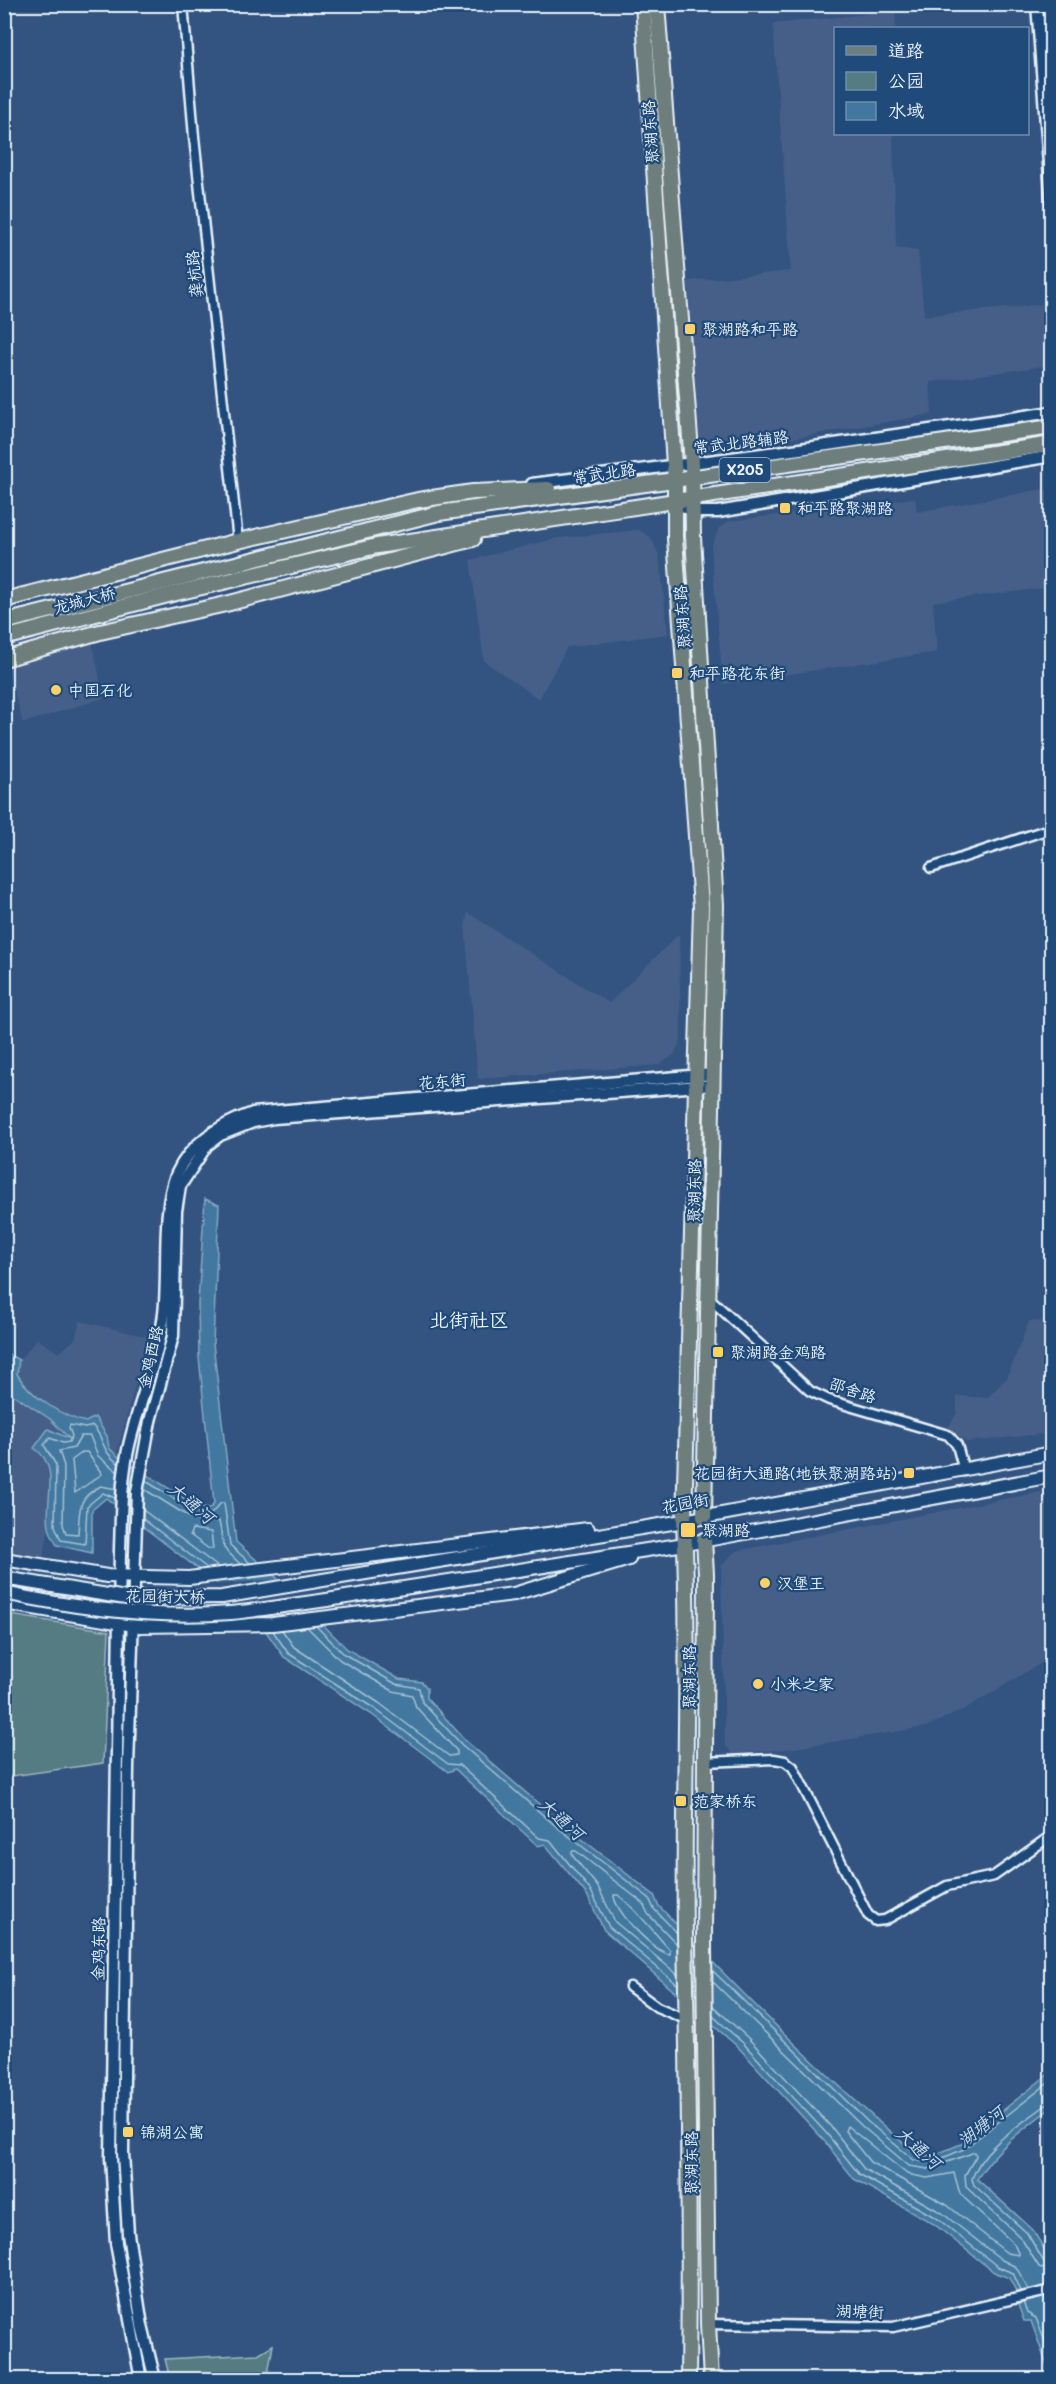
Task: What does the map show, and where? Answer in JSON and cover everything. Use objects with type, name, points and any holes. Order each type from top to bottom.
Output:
[{"type":"main road","name":"聚湖东路","points":[[643,4],[701,907],[684,1521],[686,1544],[685,1934],[688,2014],[688,2379]]},
{"type":"main road","name":"聚湖东路","points":[[657,4],[693,471],[693,537],[716,905],[704,1517],[704,1946],[708,2324],[711,2379]]},
{"type":"main road","name":"常武北路","points":[[167,579],[439,513],[675,480],[693,471],[1052,427]]},
{"type":"main road","name":"X205","points":[[534,523],[674,501],[694,506],[1052,444]]},
{"type":"main road","points":[[4,600],[238,541],[418,500],[473,492],[625,487]]},
{"type":"main road","points":[[4,659],[534,523]]},
{"type":"main road","name":"龙城大桥","points":[[4,638],[172,594],[377,546],[534,523]]},
{"type":"main road","name":"龙城大桥","points":[[4,622],[167,579]]},
{"type":"main road","name":"花园街","points":[[323,1580],[684,1521],[1052,1453]]},
{"type":"main road","points":[[4,1603],[125,1623],[257,1625],[333,1618],[514,1594],[704,1540],[1052,1476]]},
{"type":"main road","points":[[4,1559],[120,1577],[189,1578],[273,1570],[521,1536],[684,1521]]},
{"type":"main road","name":"花园街大桥","points":[[4,1593],[51,1603],[138,1613],[231,1613],[686,1544]]},
{"type":"main road","name":"花园街大桥","points":[[4,1578],[126,1598],[222,1597],[323,1580]]},
{"type":"street","name":"龚杭路","points":[[183,4],[194,137],[238,541]]},
{"type":"street","points":[[1037,4],[1052,205]]},
{"type":"street","name":"常武北路辅路","points":[[439,513],[473,492],[674,466],[693,471],[1052,412]]},
{"type":"street","points":[[694,506],[728,510],[1052,456]]},
{"type":"street","points":[[931,868],[1052,828]]},
{"type":"street","name":"花东街","points":[[191,1159],[215,1129],[233,1119],[274,1109],[713,1080]]},
{"type":"street","name":"金鸡西路","points":[[122,1517],[127,1454],[160,1339],[168,1260],[168,1214],[171,1192],[177,1173],[191,1159]]},
{"type":"street","name":"金鸡西路","points":[[135,1524],[141,1458],[173,1336],[176,1211],[180,1186],[191,1159]]},
{"type":"street","name":"邵舍路","points":[[708,1296],[810,1391],[829,1400],[948,1435],[957,1445],[964,1471]]},
{"type":"street","name":"金鸡东路","points":[[122,1517],[120,1577],[125,1623],[123,2153],[128,2234],[142,2326],[155,2379]]},
{"type":"street","name":"金鸡东路","points":[[135,1524],[133,1577],[125,1623],[111,2158],[116,2243],[141,2379]]},
{"type":"street","points":[[705,1762],[774,1759],[785,1761],[793,1767],[868,1915],[876,1921],[885,1920],[947,1886],[994,1876],[1052,1835]]},
{"type":"street","points":[[630,1986],[657,2007],[688,2014]]},
{"type":"street","name":"湖塘街","points":[[708,2324],[893,2327],[1052,2290]]},
{"type":"shaded area","points":[[895,11],[896,27],[834,27],[834,135],[893,135],[896,248],[918,251],[924,316],[1047,304],[1051,365],[930,382],[932,414],[715,452],[704,446],[699,437],[688,281],[791,271],[773,24]]},
{"type":"shaded area","points":[[1044,489],[1051,493],[1051,587],[933,602],[937,652],[723,684],[711,548],[719,528],[729,521],[915,498],[917,512]]},
{"type":"shaded area","points":[[639,530],[651,538],[659,555],[668,634],[567,647],[539,699],[484,661],[470,560],[558,538]]},
{"type":"shaded area","points":[[92,642],[104,698],[23,723],[7,666]]},
{"type":"shaded area","points":[[468,913],[609,1003],[679,934],[681,1040],[674,1055],[658,1065],[478,1079],[465,926]]},
{"type":"shaded area","points":[[80,1321],[148,1337],[105,1498],[49,1528],[43,1558],[5,1550],[4,1379],[37,1339],[59,1353],[75,1339]]},
{"type":"shaded area","points":[[1029,1321],[1051,1322],[1051,1433],[967,1442],[948,1428],[957,1413],[957,1396],[987,1398],[1007,1378]]},
{"type":"shaded area","points":[[1051,1490],[1051,1657],[963,1710],[925,1727],[788,1749],[733,1754],[725,1745],[721,1566],[736,1551]]},
{"type":"green space","points":[[5,1614],[109,1631],[103,1763],[5,1777]]},
{"type":"green space","points":[[273,2345],[267,2379],[170,2379],[165,2359],[258,2354]]},
{"type":"water","name":"大通河","points":[[205,1199],[219,1205],[213,1343],[236,1542],[278,1579],[347,1649],[399,1679],[422,1682],[427,1688],[427,1698],[466,1741],[560,1822],[654,1895],[658,1905],[752,2002],[849,2095],[916,2154],[925,2156],[939,2153],[961,2144],[1051,2072],[1051,2108],[1001,2149],[977,2179],[1032,2229],[1051,2260],[1051,2377],[1031,2321],[1024,2321],[1014,2294],[1016,2291],[1009,2278],[994,2272],[934,2224],[854,2179],[822,2138],[738,2047],[604,1930],[587,1895],[545,1844],[538,1846],[455,1769],[448,1772],[371,1714],[284,1657],[250,1609],[106,1498],[92,1510],[92,1553],[57,1545],[49,1527],[50,1474],[47,1464],[34,1448],[48,1429],[70,1439],[50,1419],[5,1389],[4,1352],[19,1360],[17,1374],[30,1390],[47,1404],[66,1415],[86,1422],[95,1417],[107,1436],[109,1448],[120,1458],[200,1508],[209,1509],[214,1504],[199,1357],[198,1303]]},
{"type":"pier","points":[[282,1579],[323,1620],[258,1625],[248,1611],[213,1584]]},
{"type":"place","name":"聚湖路和平路","points":[[690,329]]},
{"type":"place","name":"和平路聚湖路","points":[[785,508]]},
{"type":"place","name":"和平路花东街","points":[[677,673]]},
{"type":"place","name":"中国石化","points":[[56,690]]},
{"type":"place","name":"聚湖路金鸡路","points":[[718,1352]]},
{"type":"place","name":"花园街大通路(地铁聚湖路站)","points":[[909,1473]]},
{"type":"place","name":"聚湖路","points":[[688,1530]]},
{"type":"place","name":"汉堡王","points":[[765,1583]]},
{"type":"place","name":"小米之家","points":[[758,1684]]},
{"type":"place","name":"范家桥东","points":[[681,1801]]},
{"type":"place","name":"锦湖公寓","points":[[128,2132]]},
{"type":"district","name":"北街社区","points":[[469,1320]]},
{"type":"water label","name":"湖塘河","points":[[981,2127]]}]
